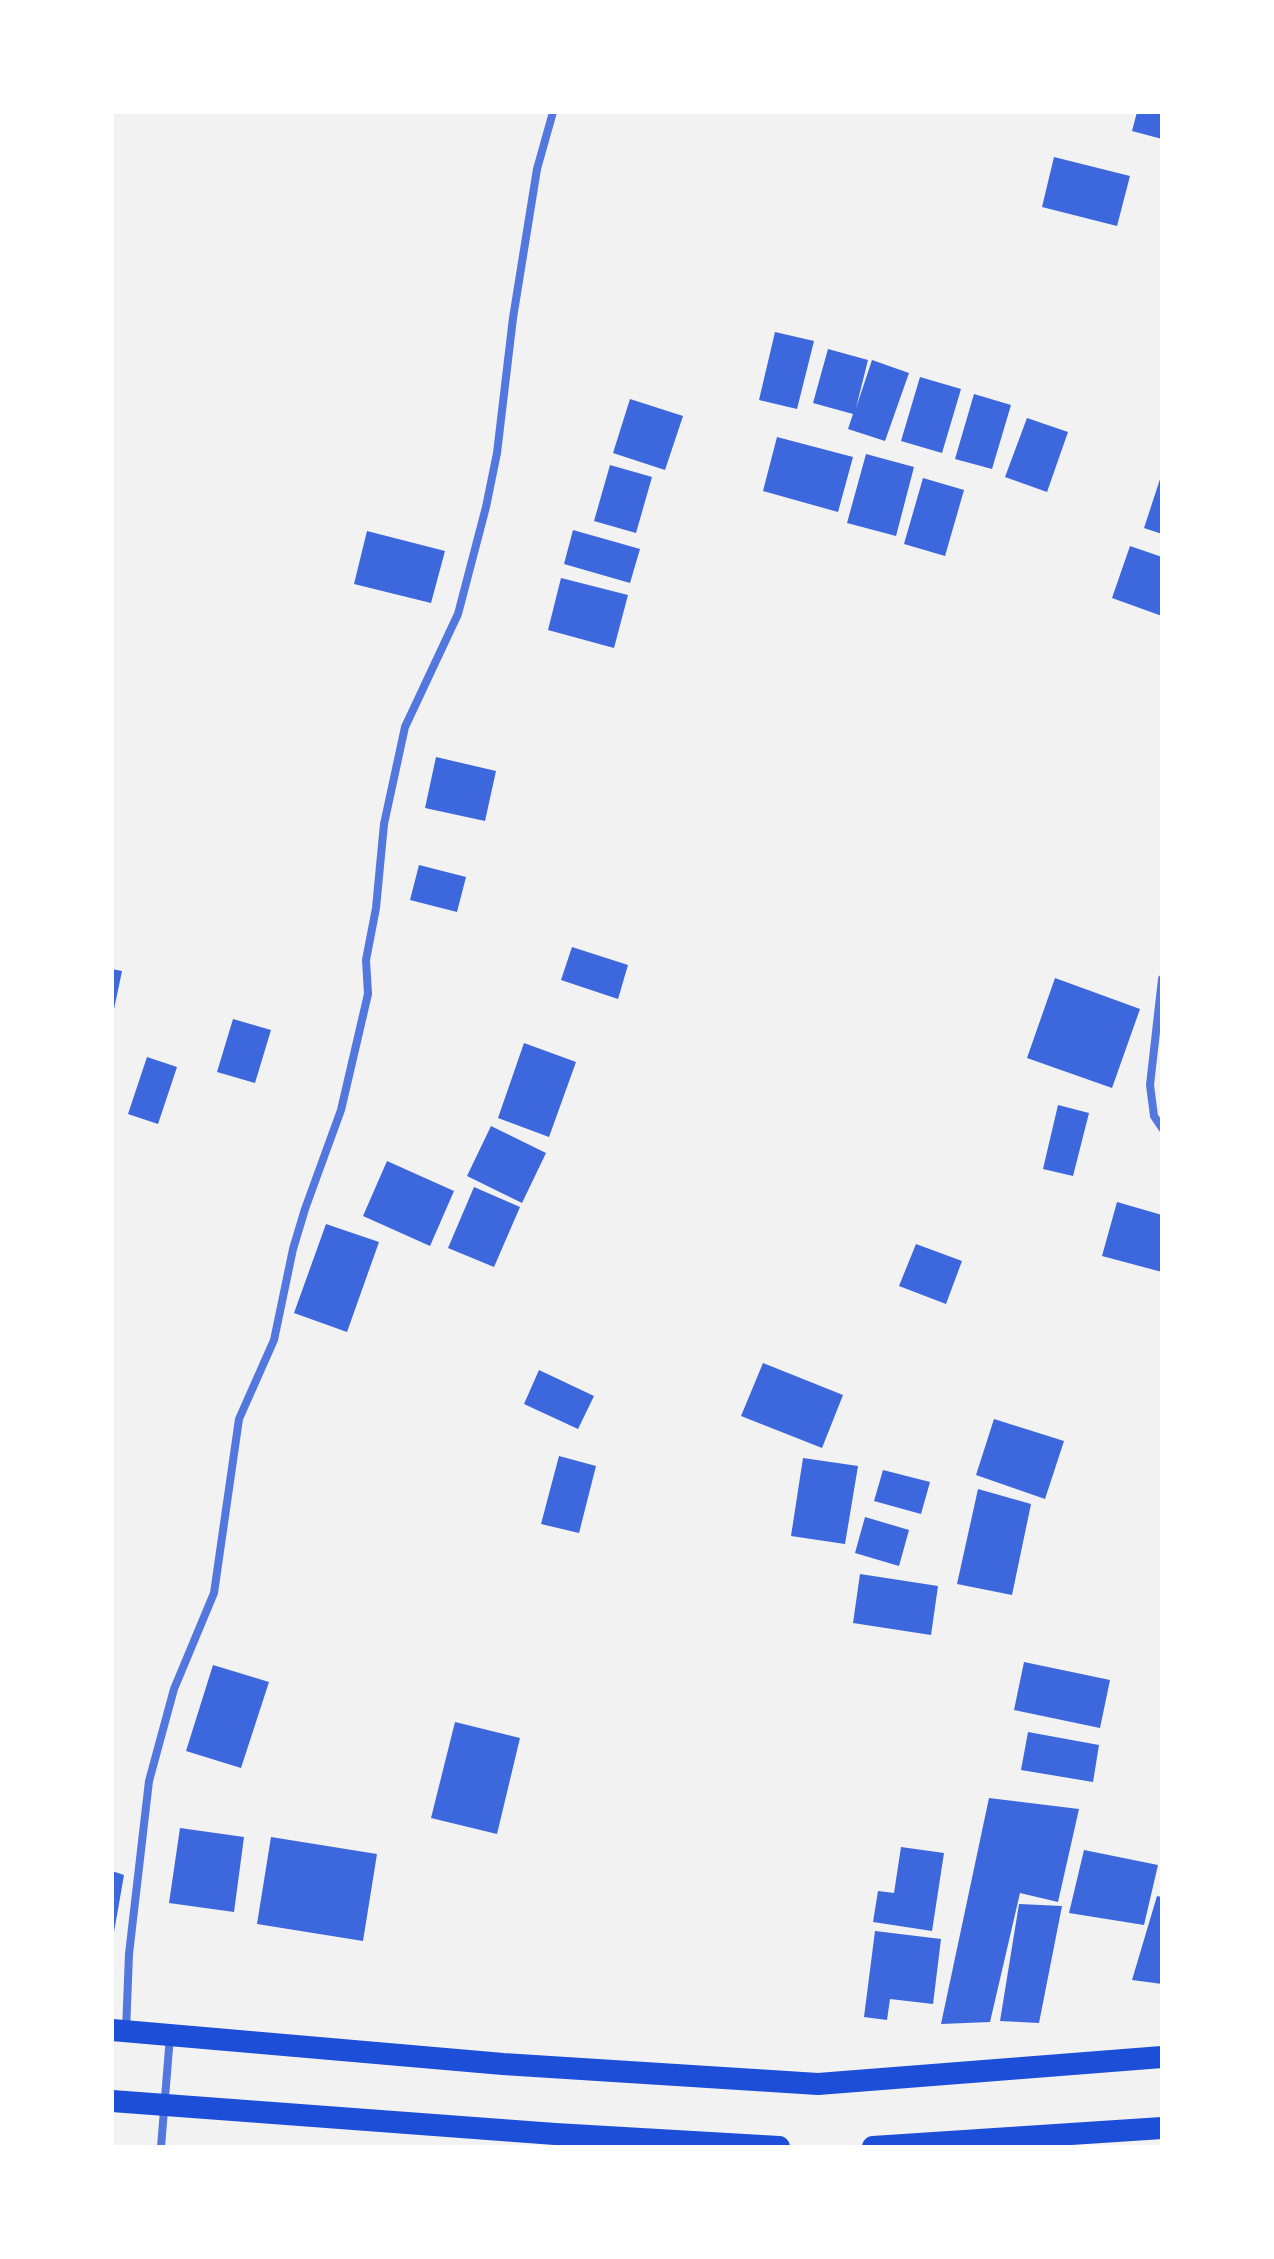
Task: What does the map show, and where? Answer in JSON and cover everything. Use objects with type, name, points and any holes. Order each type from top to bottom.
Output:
[{"type":"highway","points":[[119,2031],[503,2064],[818,2084],[1162,2057]]},
{"type":"highway","points":[[112,2101],[555,2134],[779,2147]]},
{"type":"highway","points":[[873,2147],[1162,2128]]},
{"type":"street","points":[[119,2031],[149,1781],[174,1689],[214,1593],[239,1419],[274,1340],[301,1222],[341,1110],[368,994],[366,960],[376,908],[384,824],[405,727],[458,614],[486,507],[497,453],[513,318],[537,169],[553,112]]},
{"type":"street","points":[[1162,979],[1150,1085],[1154,1116],[1162,1128]]},
{"type":"street","points":[[161,2147],[170,2035]]},
{"type":"building","points":[[1137,112],[1162,112],[1162,139],[1132,131]]},
{"type":"building","points":[[1054,157],[1130,176],[1117,226],[1042,207]]},
{"type":"building","points":[[775,332],[814,341],[797,409],[759,400]]},
{"type":"building","points":[[828,349],[868,360],[856,408],[872,360],[909,373],[885,441],[848,429],[853,414],[813,403]]},
{"type":"building","points":[[920,377],[961,389],[942,453],[901,441]]},
{"type":"building","points":[[974,394],[1011,405],[992,469],[955,459]]},
{"type":"building","points":[[630,399],[683,416],[665,470],[613,453]]},
{"type":"building","points":[[1027,418],[1068,432],[1047,492],[1005,477]]},
{"type":"building","points":[[777,437],[853,457],[838,512],[763,491]]},
{"type":"building","points":[[866,454],[914,467],[896,536],[847,523]]},
{"type":"building","points":[[610,465],[652,477],[636,533],[594,521]]},
{"type":"building","points":[[1162,476],[1162,534],[1144,528]]},
{"type":"building","points":[[923,478],[964,490],[945,556],[904,544]]},
{"type":"building","points":[[573,530],[640,549],[630,583],[564,564]]},
{"type":"building","points":[[367,531],[445,551],[431,603],[354,584]]},
{"type":"building","points":[[1130,546],[1162,557],[1162,616],[1112,598]]},
{"type":"building","points":[[561,578],[628,595],[614,648],[548,630]]},
{"type":"building","points":[[436,757],[496,771],[485,821],[425,808]]},
{"type":"building","points":[[419,865],[466,877],[457,912],[410,900]]},
{"type":"building","points":[[572,947],[628,965],[618,999],[561,980]]},
{"type":"building","points":[[112,969],[122,971],[113,1014],[112,1014]]},
{"type":"building","points":[[1055,978],[1140,1009],[1112,1088],[1027,1058]]},
{"type":"building","points":[[233,1019],[271,1030],[255,1083],[217,1072]]},
{"type":"building","points":[[524,1043],[576,1062],[549,1137],[498,1118]]},
{"type":"building","points":[[147,1057],[177,1067],[158,1124],[128,1114]]},
{"type":"building","points":[[1058,1105],[1089,1113],[1073,1176],[1043,1169]]},
{"type":"building","points":[[491,1126],[546,1153],[522,1203],[467,1176]]},
{"type":"building","points":[[387,1161],[454,1191],[430,1246],[363,1216]]},
{"type":"building","points":[[474,1187],[520,1207],[494,1267],[448,1248]]},
{"type":"building","points":[[1117,1202],[1162,1215],[1162,1272],[1102,1256]]},
{"type":"building","points":[[326,1224],[379,1242],[347,1332],[294,1313]]},
{"type":"building","points":[[916,1244],[962,1261],[946,1304],[899,1286]]},
{"type":"building","points":[[763,1363],[843,1395],[822,1448],[741,1416]]},
{"type":"building","points":[[539,1370],[594,1396],[578,1429],[524,1404]]},
{"type":"building","points":[[994,1419],[1064,1441],[1045,1499],[976,1475]]},
{"type":"building","points":[[559,1456],[596,1466],[579,1533],[541,1524]]},
{"type":"building","points":[[803,1458],[858,1466],[845,1544],[791,1536]]},
{"type":"building","points":[[883,1470],[930,1482],[921,1514],[874,1501]]},
{"type":"building","points":[[978,1489],[1031,1504],[1012,1595],[957,1584]]},
{"type":"building","points":[[865,1517],[909,1530],[899,1566],[855,1553]]},
{"type":"building","points":[[860,1574],[938,1586],[931,1635],[853,1623]]},
{"type":"building","points":[[1024,1662],[1110,1680],[1100,1728],[1014,1710]]},
{"type":"building","points":[[213,1665],[269,1682],[241,1768],[186,1751]]},
{"type":"building","points":[[455,1722],[520,1738],[497,1834],[431,1818]]},
{"type":"building","points":[[1028,1732],[1099,1745],[1093,1782],[1021,1770]]},
{"type":"building","points":[[989,1798],[1079,1809],[1058,1902],[1020,1893],[990,2022],[941,2024]]},
{"type":"building","points":[[180,1828],[244,1837],[234,1912],[169,1903]]},
{"type":"building","points":[[271,1837],[377,1854],[363,1941],[257,1924]]},
{"type":"building","points":[[901,1847],[944,1853],[932,1931],[873,1922],[878,1891],[894,1893]]},
{"type":"building","points":[[1084,1850],[1158,1865],[1144,1925],[1069,1913]]},
{"type":"building","points":[[112,1871],[124,1875],[114,1932],[112,1932]]},
{"type":"building","points":[[1157,1896],[1162,1897],[1162,1984],[1132,1980]]},
{"type":"building","points":[[1019,1904],[1062,1906],[1039,2023],[1000,2021]]},
{"type":"building","points":[[875,1931],[941,1939],[933,2004],[890,1999],[887,2020],[864,2017]]}]
